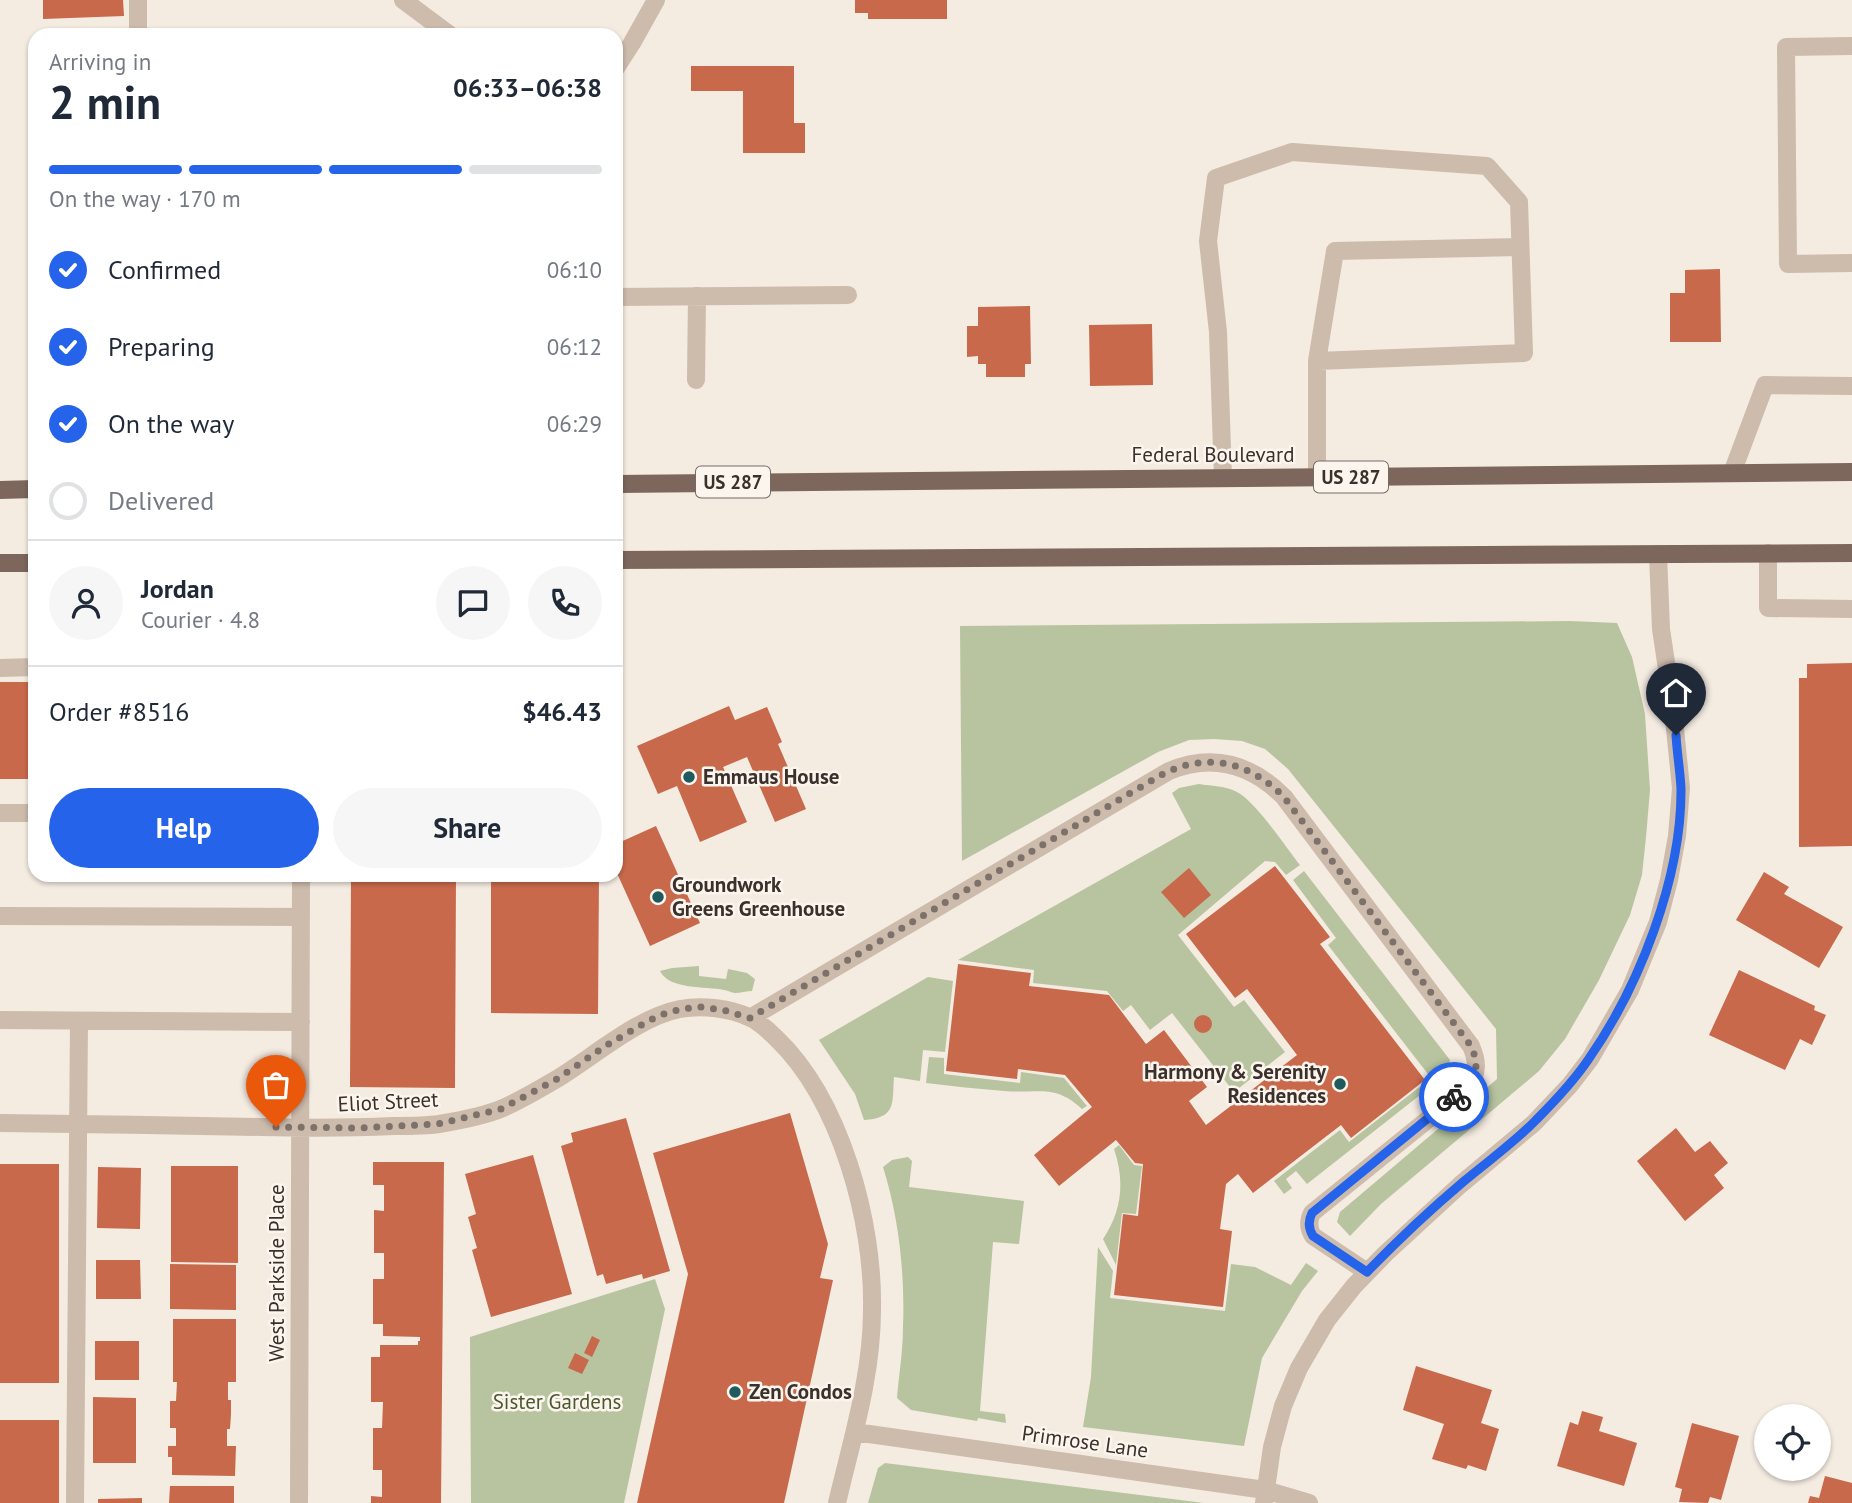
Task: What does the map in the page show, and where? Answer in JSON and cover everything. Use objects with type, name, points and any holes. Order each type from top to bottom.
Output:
[{"type":"main road","name":"Federal Boulevard","points":[[623,484],[1852,472]]},
{"type":"main road","points":[[0,490],[28,489]]},
{"type":"main road","points":[[623,560],[1852,553]]},
{"type":"main road","points":[[0,563],[28,563]]},
{"type":"street","points":[[138,0],[138,28]]},
{"type":"street","points":[[403,0],[441,28]]},
{"type":"street","points":[[623,57],[656,0]]},
{"type":"street","points":[[1852,46],[1786,47],[1788,264],[1852,263]]},
{"type":"street","points":[[1223,478],[1218,332],[1208,241],[1216,178],[1292,152],[1487,166],[1519,202],[1524,354],[1317,361]]},
{"type":"street","points":[[1317,477],[1317,361],[1335,251],[1520,247]]},
{"type":"street","points":[[623,297],[848,295]]},
{"type":"street","points":[[696,380],[697,296]]},
{"type":"street","points":[[1732,473],[1765,385],[1852,386]]},
{"type":"street","points":[[1265,1497],[1283,1406],[1299,1368],[1327,1320],[1367,1272],[1460,1185],[1534,1123],[1570,1085],[1590,1059],[1630,990],[1658,922],[1669,880],[1677,836],[1681,788],[1661,629],[1658,554]]},
{"type":"street","points":[[1768,554],[1768,608],[1852,609]]},
{"type":"street","points":[[0,668],[28,667]]},
{"type":"street","points":[[836,1503],[855,1432],[870,1356],[873,1310],[871,1264],[859,1202],[835,1126],[813,1082],[790,1051],[768,1030],[750,1018],[1169,771],[1182,766],[1205,762],[1231,764],[1267,781],[1284,797],[1471,1046],[1475,1055],[1476,1073],[1468,1087],[1310,1217],[1309,1227],[1313,1236],[1367,1272]]},
{"type":"street","points":[[0,813],[28,813]]},
{"type":"street","name":"West Parkside Place","points":[[299,1503],[301,882]]},
{"type":"street","points":[[0,916],[301,917]]},
{"type":"street","name":"Eliot Street","points":[[0,1123],[301,1128],[438,1124],[501,1109],[533,1093],[618,1038],[666,1013],[702,1007],[750,1018]]},
{"type":"street","points":[[0,1020],[301,1022]]},
{"type":"street","points":[[75,1503],[79,1021]]},
{"type":"street","name":"Primrose Lane","points":[[855,1432],[1309,1503]]},
{"type":"green space","points":[[1570,621],[1617,623],[1632,657],[1645,714],[1650,790],[1642,875],[1630,915],[1599,980],[1565,1039],[1539,1071],[1381,1204],[1350,1236],[1337,1222],[1340,1212],[1497,1079],[1496,1029],[1288,769],[1265,749],[1242,741],[1189,740],[1158,752],[962,861],[960,626]]},
{"type":"green space","points":[[1199,784],[1228,788],[1244,797],[1261,814],[1300,865],[1286,875],[1275,862],[1265,861],[1178,935],[1234,1007],[1244,1000],[1285,1052],[1234,1092],[1172,1013],[1150,1030],[1131,1005],[1123,1011],[1107,991],[1033,983],[1034,970],[958,960],[1191,829],[1172,793],[1179,788]]},
{"type":"green space","points":[[1304,871],[1450,1060],[1448,1073],[1307,1184],[1296,1171],[1286,1179],[1292,1188],[1284,1194],[1274,1181],[1340,1130],[1349,1142],[1431,1078],[1328,945],[1336,938],[1293,880]]},
{"type":"green space","points":[[699,966],[699,976],[726,979],[728,969],[747,973],[755,979],[752,991],[735,993],[679,984],[665,977],[660,971]]},
{"type":"green space","points":[[928,977],[953,981],[945,1052],[923,1050],[920,1081],[894,1077],[891,1108],[882,1116],[864,1120],[855,1094],[819,1040]]},
{"type":"green space","points":[[929,1057],[944,1058],[944,1074],[1020,1083],[1021,1072],[1064,1078],[1087,1106],[1082,1109],[1063,1096],[1045,1091],[1004,1091],[926,1083]]},
{"type":"green space","points":[[1119,1145],[1134,1165],[1142,1166],[1136,1214],[1122,1213],[1116,1265],[1103,1239],[1114,1218],[1120,1196],[1120,1173],[1114,1149]]},
{"type":"green space","points":[[908,1157],[912,1161],[909,1187],[1024,1201],[1019,1244],[993,1242],[980,1411],[1005,1414],[1006,1423],[911,1410],[897,1398],[903,1336],[902,1267],[897,1226],[883,1167],[892,1160]]},
{"type":"green space","points":[[1098,1247],[1113,1271],[1110,1298],[1225,1311],[1231,1264],[1255,1267],[1291,1285],[1306,1263],[1318,1271],[1302,1291],[1262,1358],[1244,1446],[1083,1427],[1091,1377]]},
{"type":"green space","name":"Sister Gardens","points":[[655,1279],[665,1309],[624,1503],[471,1503],[470,1337]]},
{"type":"green space","points":[[885,1463],[1204,1503],[868,1503],[878,1468]]},
{"type":"building","points":[[43,0],[123,0],[124,16],[43,19]]},
{"type":"building","points":[[855,0],[947,0],[947,19],[868,19],[868,13],[855,13]]},
{"type":"building","points":[[691,66],[794,66],[794,123],[805,123],[805,153],[743,153],[743,91],[691,91]]},
{"type":"building","points":[[1720,269],[1721,342],[1670,342],[1670,293],[1685,293],[1685,270]]},
{"type":"building","points":[[1030,306],[1031,364],[1025,364],[1025,377],[986,377],[986,364],[978,364],[978,356],[967,357],[967,326],[978,326],[978,307]]},
{"type":"building","points":[[1152,324],[1153,385],[1090,386],[1089,325]]},
{"type":"building","points":[[1852,663],[1852,846],[1799,847],[1799,678],[1807,678],[1807,664]]},
{"type":"building","points":[[0,682],[28,682],[28,779],[0,779]]},
{"type":"building","name":"Emmaus House","points":[[729,706],[735,720],[767,707],[782,742],[778,744],[806,809],[775,822],[747,757],[723,767],[747,822],[700,842],[677,786],[658,794],[637,746]]},
{"type":"building","name":"Groundwork Greens Greenhouse","points":[[656,826],[700,923],[650,946],[621,882],[623,841]]},
{"type":"building","name":"Harmony & Serenity Residences","points":[[1275,866],[1330,937],[1320,944],[1425,1080],[1351,1138],[1341,1125],[1253,1193],[1238,1174],[1226,1184],[1220,1229],[1232,1231],[1223,1307],[1114,1295],[1123,1214],[1138,1216],[1143,1164],[1135,1163],[1116,1140],[1059,1186],[1034,1155],[1092,1107],[1065,1075],[1018,1069],[1017,1079],[946,1071],[958,964],[1031,973],[1029,986],[1109,995],[1146,1044],[1164,1030],[1207,1087],[1189,1101],[1206,1125],[1297,1055],[1247,989],[1235,998],[1186,934]]},
{"type":"building","points":[[1189,868],[1211,895],[1184,918],[1161,892]]},
{"type":"building","points":[[1764,872],[1789,887],[1784,894],[1843,927],[1819,968],[1736,920]]},
{"type":"building","points":[[351,882],[456,882],[455,1088],[350,1087]]},
{"type":"building","points":[[491,882],[599,882],[598,1014],[491,1013]]},
{"type":"building","points":[[1739,970],[1815,1006],[1814,1010],[1826,1015],[1812,1045],[1800,1039],[1785,1070],[1709,1035]]},
{"type":"building","points":[[1199,1015],[1207,1015],[1212,1024],[1210,1031],[1199,1033],[1194,1028],[1194,1020]]},
{"type":"building","name":"Zen Condos","points":[[790,1113],[828,1244],[820,1278],[833,1280],[784,1503],[637,1503],[688,1274],[653,1153]]},
{"type":"building","points":[[626,1118],[670,1271],[643,1279],[642,1274],[606,1284],[603,1274],[597,1276],[561,1146],[573,1142],[571,1133]]},
{"type":"building","points":[[1676,1128],[1695,1152],[1710,1141],[1728,1163],[1714,1175],[1724,1188],[1685,1221],[1637,1161]]},
{"type":"building","points":[[533,1155],[572,1294],[491,1317],[472,1250],[477,1248],[468,1217],[476,1214],[465,1174]]},
{"type":"building","points":[[373,1162],[444,1162],[441,1503],[371,1503],[371,1496],[382,1497],[382,1470],[373,1470],[373,1428],[382,1428],[383,1402],[371,1402],[371,1357],[380,1357],[380,1345],[418,1345],[420,1341],[420,1337],[383,1336],[383,1324],[373,1324],[373,1279],[384,1279],[384,1253],[374,1253],[374,1210],[384,1211],[384,1185],[373,1185]]},
{"type":"building","points":[[0,1164],[59,1164],[59,1383],[0,1383]]},
{"type":"building","points":[[171,1166],[238,1166],[238,1263],[171,1262]]},
{"type":"building","points":[[98,1167],[141,1168],[140,1229],[97,1228]]},
{"type":"building","points":[[96,1260],[140,1260],[141,1299],[96,1299]]},
{"type":"building","points":[[170,1264],[236,1265],[236,1310],[170,1309]]},
{"type":"building","points":[[173,1319],[236,1319],[236,1382],[228,1382],[231,1414],[230,1429],[227,1429],[227,1446],[236,1446],[235,1476],[172,1475],[172,1457],[168,1457],[168,1446],[176,1446],[176,1428],[170,1428],[170,1401],[176,1401],[177,1382],[173,1382]]},
{"type":"building","points":[[592,1336],[600,1340],[592,1357],[584,1353]]},
{"type":"building","points":[[95,1341],[139,1341],[139,1380],[95,1380]]},
{"type":"building","points":[[575,1353],[589,1360],[582,1374],[568,1368]]},
{"type":"building","points":[[1416,1366],[1492,1390],[1481,1423],[1499,1429],[1486,1471],[1468,1465],[1466,1469],[1432,1459],[1444,1424],[1403,1410]]},
{"type":"building","points":[[93,1397],[136,1398],[136,1463],[93,1463]]},
{"type":"building","points":[[1582,1411],[1603,1417],[1599,1431],[1637,1443],[1624,1486],[1557,1466],[1570,1422],[1578,1425]]},
{"type":"building","points":[[0,1420],[59,1420],[59,1503],[0,1503]]},
{"type":"building","points":[[1692,1423],[1739,1436],[1721,1500],[1710,1497],[1708,1503],[1679,1502],[1682,1489],[1675,1487]]},
{"type":"building","points":[[1831,1478],[1852,1483],[1852,1503],[1808,1503],[1810,1496],[1819,1498],[1824,1481],[1831,1481]]},
{"type":"building","points":[[170,1486],[234,1486],[234,1503],[169,1503]]},
{"type":"building","points":[[142,1498],[142,1503],[98,1503],[98,1499]]},
{"type":"way so far","points":[[276,1127],[358,1128],[438,1124],[501,1109],[533,1093],[607,1045],[666,1013],[702,1007],[750,1018],[1161,775],[1199,762],[1231,764],[1247,770],[1267,781],[1284,797],[1471,1046],[1475,1055],[1476,1073],[1468,1087],[1454,1097]]},
{"type":"place","name":"Emmaus House","points":[[689,777]]},
{"type":"place","name":"Groundwork Greens Greenhouse","points":[[658,897]]},
{"type":"place","name":"Harmony & Serenity Residences","points":[[1340,1084]]},
{"type":"place","name":"Zen Condos","points":[[735,1392]]},
{"type":"route","points":[[1454,1097],[1312,1213],[1309,1227],[1313,1236],[1367,1272],[1460,1185],[1534,1123],[1590,1059],[1630,990],[1658,922],[1677,836],[1681,788],[1676,735]]}]
